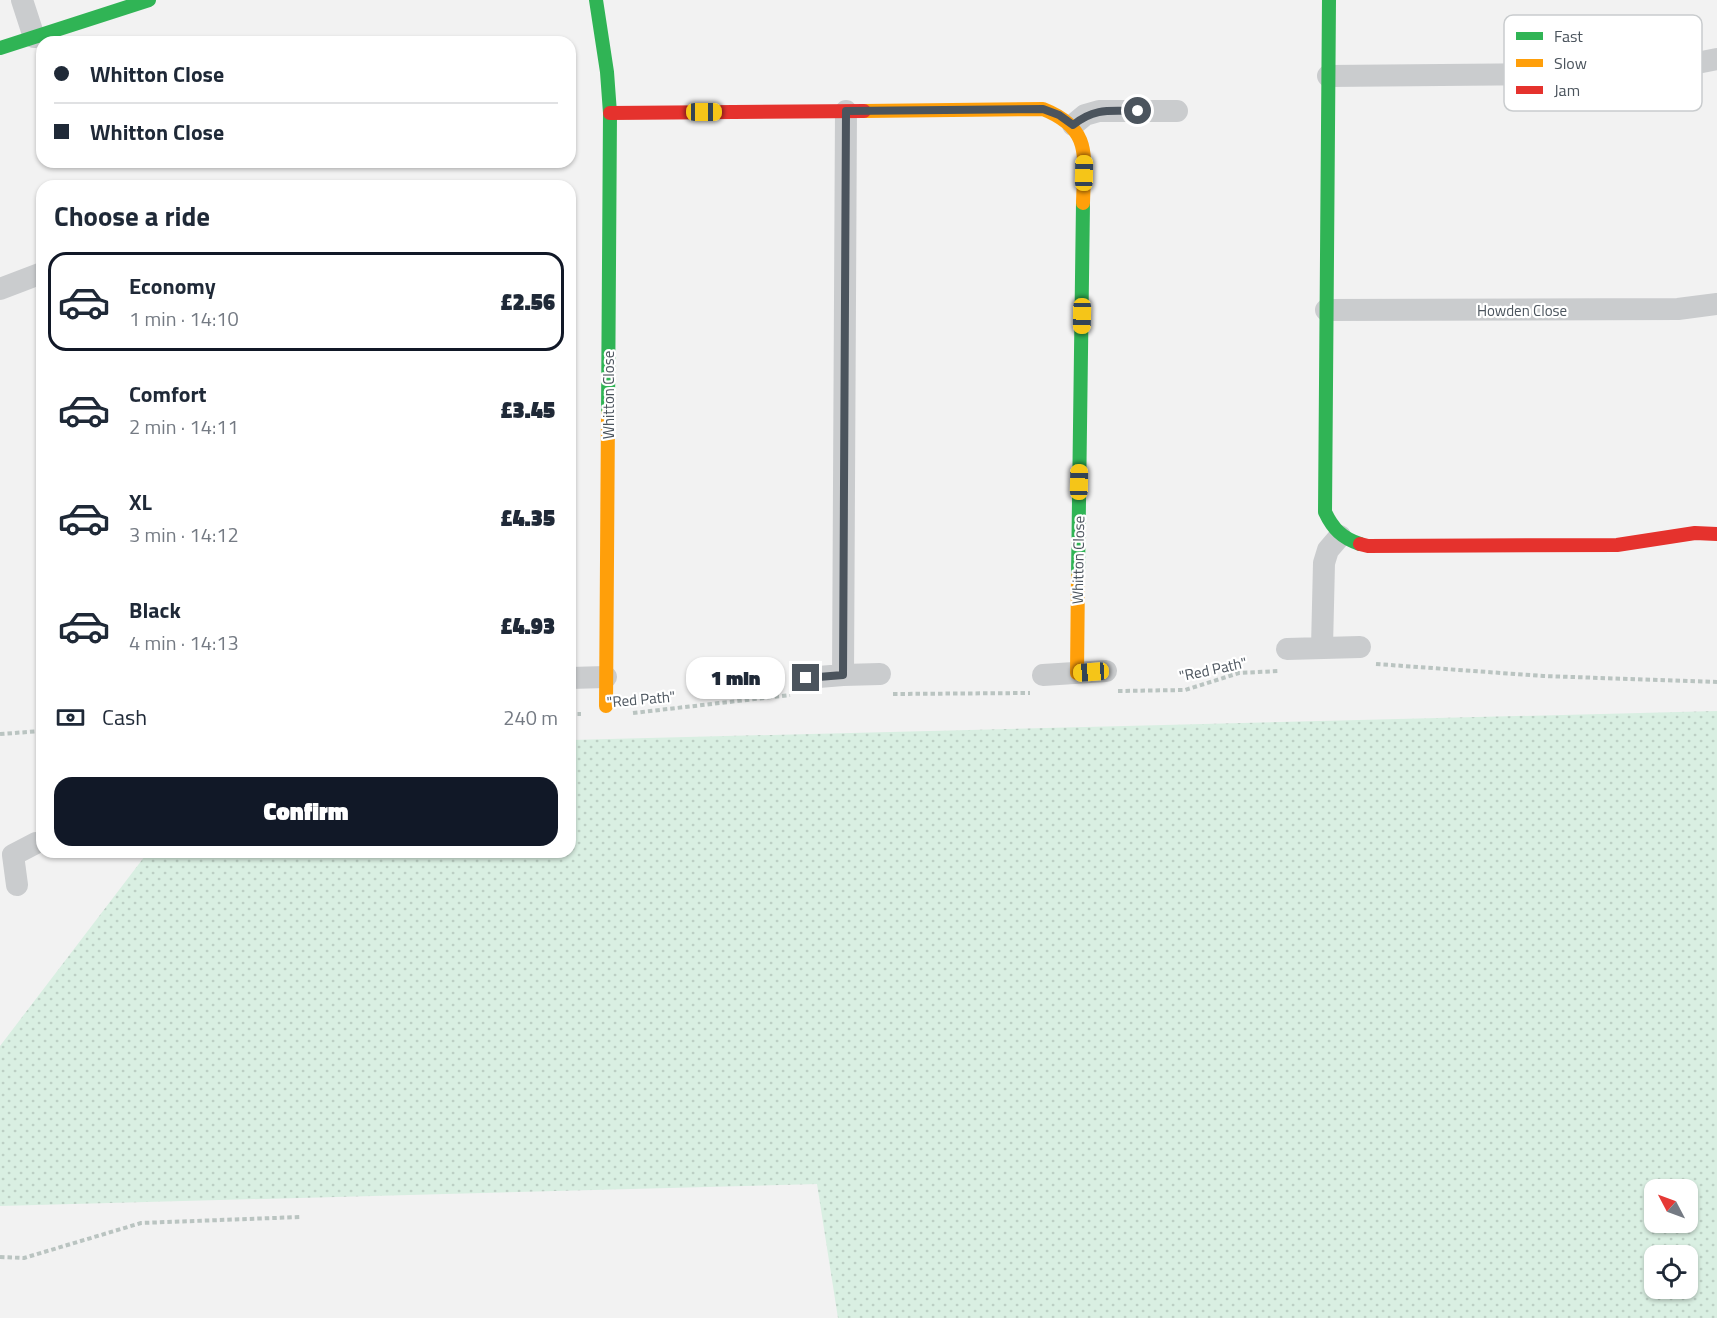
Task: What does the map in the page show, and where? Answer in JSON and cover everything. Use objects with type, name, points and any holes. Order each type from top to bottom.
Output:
[{"type":"street","points":[[0,48],[34,37],[22,0]]},
{"type":"street","points":[[37,36],[148,0]]},
{"type":"street","name":"Whitton Close","points":[[596,0],[607,72],[610,113],[606,706]]},
{"type":"street","points":[[1329,0],[1325,512],[1330,526],[1340,536],[1368,546],[1617,545],[1695,533],[1717,534]]},
{"type":"street","points":[[1702,62],[1717,59]]},
{"type":"street","points":[[1328,76],[1504,74]]},
{"type":"street","points":[[610,113],[1043,109],[1059,115],[1073,125],[1085,115],[1099,111],[1176,111]]},
{"type":"street","points":[[843,675],[846,111]]},
{"type":"street","name":"Whitton Close","points":[[1073,125],[1084,149],[1077,673]]},
{"type":"street","points":[[0,289],[36,275]]},
{"type":"street","name":"Howden Close","points":[[1326,310],[1678,309],[1717,304]]},
{"type":"street","points":[[1322,647],[1324,563],[1328,550],[1340,536]]},
{"type":"street","points":[[1287,659],[1322,647],[1360,647]]},
{"type":"street","points":[[1037,684],[1077,673],[1110,681]]},
{"type":"street","points":[[800,687],[843,675],[881,684]]},
{"type":"street","points":[[576,678],[606,677]]},
{"type":"street","points":[[17,885],[6,854],[36,843]]},
{"type":"path","name":"\"Red Path\"","points":[[1110,681],[1185,690],[1287,659]]},
{"type":"path","points":[[1375,664],[1543,676],[1717,682]]},
{"type":"path","points":[[881,684],[1037,684]]},
{"type":"path","name":"\"Red Path\"","points":[[622,715],[800,687]]},
{"type":"path","name":"\"Red Path\"","points":[[576,714],[588,714]]},
{"type":"path","points":[[0,734],[36,731]]},
{"type":"path","points":[[0,1257],[24,1258],[141,1223],[300,1217]]},
{"type":"green space","points":[[1717,711],[1717,1318],[838,1318],[817,1184],[0,1206],[0,1046],[143,858],[576,858],[576,740]]},
{"type":"traffic: fast","points":[[37,36],[149,0]]},
{"type":"traffic: fast","points":[[596,0],[607,72],[610,113],[608,414]]},
{"type":"traffic: fast","points":[[1329,0],[1325,512],[1339,532],[1360,544]]},
{"type":"traffic: fast","points":[[0,48],[36,36]]},
{"type":"traffic: fast","points":[[1078,576],[1083,203]]},
{"type":"traffic: slow","points":[[864,111],[1043,109],[1059,117],[1078,135],[1084,158],[1083,203]]},
{"type":"traffic: slow","points":[[606,706],[608,414]]},
{"type":"traffic: slow","points":[[1077,673],[1078,576]]},
{"type":"traffic: jam","points":[[610,113],[864,111]]},
{"type":"traffic: jam","points":[[1360,544],[1368,546],[1617,545],[1695,533],[1717,534]]},
{"type":"route","points":[[806,678],[843,675],[846,111],[1043,109],[1059,115],[1073,125],[1085,115],[1099,111],[1138,111]]}]
